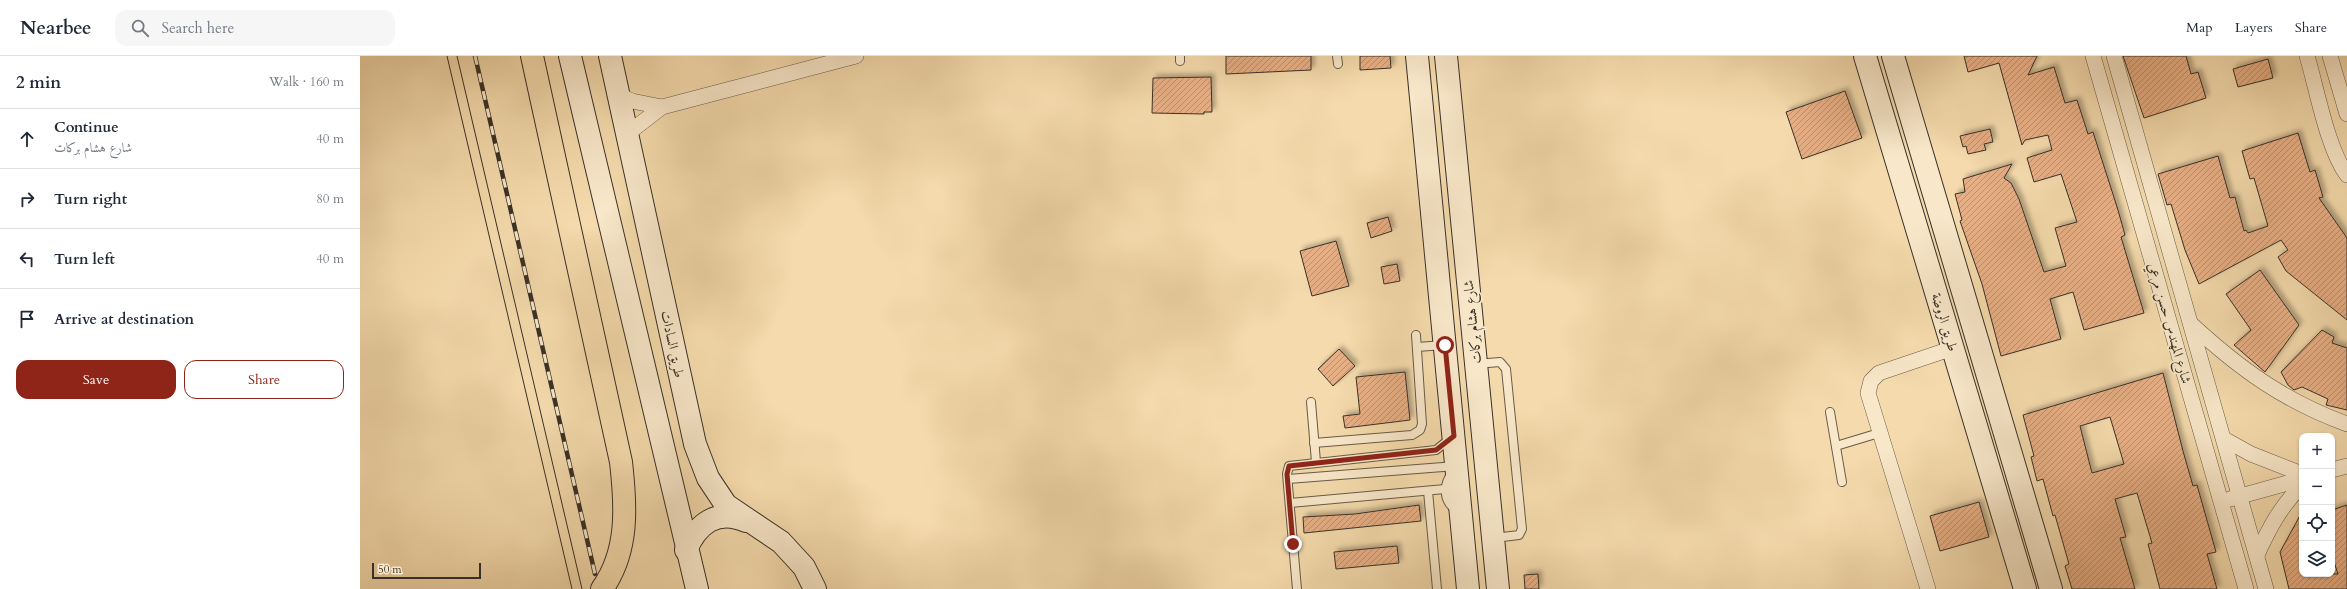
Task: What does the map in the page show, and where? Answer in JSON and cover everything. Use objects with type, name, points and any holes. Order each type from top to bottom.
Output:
[{"type":"main road","points":[[532,56],[621,462],[626,505],[625,526],[614,567],[602,589]]},
{"type":"street","points":[[570,56],[696,589]]},
{"type":"street","name":"طريق السادات","points":[[610,56],[695,444],[708,478],[726,505],[752,524],[781,542],[804,567],[815,589]]},
{"type":"street","points":[[627,134],[662,107],[834,59],[856,56]]},
{"type":"street","name":"شارع هشام بركات","points":[[1417,56],[1468,589]]},
{"type":"street","name":"شارع هشام بركات","points":[[1446,56],[1498,589]]},
{"type":"street","name":"طريق الروضة","points":[[1865,56],[2025,589]]},
{"type":"street","name":"طريق الروضة","points":[[1893,56],[2051,589]]},
{"type":"street","name":"شارع المهندس حسن مرعي","points":[[2093,56],[2246,589]]},
{"type":"street","name":"شارع المهندس حسن مرعي","points":[[2114,56],[2266,589]]},
{"type":"street","points":[[2307,56],[2330,137],[2342,168],[2347,175]]},
{"type":"street","points":[[2330,56],[2347,114]]},
{"type":"street","points":[[618,95],[632,101],[662,107]]},
{"type":"street","points":[[1425,137],[1454,132]]},
{"type":"street","points":[[1919,237],[1926,240],[1933,239],[1940,235],[1943,227]]},
{"type":"street","points":[[1938,299],[1942,292],[1948,289],[1956,288],[1962,291]]},
{"type":"street","points":[[2191,324],[2230,359],[2273,390],[2320,414],[2347,424]]},
{"type":"street","points":[[1928,589],[1868,399],[1869,387],[1875,377],[1885,371],[1953,348]]},
{"type":"street","points":[[2224,439],[2251,454],[2299,473]]},
{"type":"street","points":[[665,454],[672,460],[680,461],[688,458],[693,452],[695,444]]},
{"type":"street","points":[[2335,469],[2347,466]]},
{"type":"street","points":[[2221,502],[2299,480]]},
{"type":"street","points":[[2257,555],[2270,526],[2288,500],[2299,488]]},
{"type":"street","points":[[686,550],[697,530],[705,523],[720,516],[737,517],[752,524]]},
{"type":"lane","points":[[1314,443],[1412,435],[1420,430],[1422,424],[1416,335]]},
{"type":"lane","points":[[1417,347],[1445,345]]},
{"type":"lane","points":[[1476,364],[1500,362],[1506,369],[1522,529],[1519,535],[1493,538]]},
{"type":"lane","points":[[1311,402],[1316,462]]},
{"type":"lane","points":[[1830,412],[1842,482]]},
{"type":"lane","points":[[1836,446],[1879,433]]},
{"type":"lane","points":[[1297,589],[1288,479],[1289,466],[1436,450],[1454,436]]},
{"type":"lane","points":[[1288,479],[1456,467]]},
{"type":"lane","points":[[1456,467],[1447,481],[1445,489],[1449,504],[1461,513]]},
{"type":"lane","points":[[1290,503],[1445,489]]},
{"type":"lane","points":[[1428,491],[1437,589]]},
{"type":"building","points":[[1226,56],[1311,56],[1311,70],[1226,74]]},
{"type":"building","points":[[1360,56],[1390,56],[1391,68],[1360,70]]},
{"type":"building","points":[[1964,56],[2037,56],[2028,75],[2054,67],[2065,103],[2077,100],[2088,134],[2093,132],[2118,210],[2125,235],[2121,237],[2144,313],[2084,330],[2073,292],[2050,299],[2061,339],[2001,356],[1982,284],[1960,221],[1962,220],[1955,194],[1965,192],[1963,179],[2012,164],[2004,178],[2011,183],[2019,199],[2044,272],[2066,266],[2055,228],[2077,222],[2061,174],[2034,182],[2027,158],[2052,150],[2048,135],[2025,140],[2022,145],[1999,63],[1968,72]]},
{"type":"building","points":[[2123,56],[2186,56],[2191,74],[2198,72],[2206,98],[2144,118]]},
{"type":"building","points":[[2268,59],[2273,78],[2238,87],[2233,69]]},
{"type":"building","points":[[1211,77],[1212,112],[1204,112],[1204,114],[1152,113],[1153,78]]},
{"type":"building","points":[[1845,91],[1862,138],[1802,159],[1786,112]]},
{"type":"building","points":[[1990,129],[1993,142],[1984,144],[1986,150],[1968,154],[1966,146],[1963,147],[1960,136]]},
{"type":"building","points":[[2298,133],[2310,172],[2315,170],[2323,197],[2319,198],[2347,238],[2347,320],[2286,271],[2278,257],[2288,250],[2281,240],[2199,284],[2185,250],[2171,204],[2167,205],[2158,174],[2218,156],[2230,198],[2235,197],[2244,231],[2246,230],[2248,233],[2268,226],[2254,178],[2250,179],[2242,151]]},
{"type":"building","points":[[1388,217],[1392,231],[1371,238],[1367,223]]},
{"type":"building","points":[[1336,241],[1349,286],[1312,296],[1300,251]]},
{"type":"building","points":[[1397,264],[1400,281],[1384,284],[1381,267]]},
{"type":"building","points":[[2260,270],[2299,325],[2265,372],[2234,345],[2251,330],[2226,294]]},
{"type":"building","points":[[2322,330],[2334,337],[2332,343],[2347,348],[2347,410],[2326,405],[2328,399],[2302,387],[2294,390],[2288,385],[2281,372]]},
{"type":"building","points":[[1339,349],[1355,366],[1333,386],[1318,369]]},
{"type":"building","points":[[1405,372],[1410,420],[1345,428],[1343,416],[1360,414],[1356,377]]},
{"type":"building","points":[[2163,373],[2193,486],[2197,485],[2216,552],[2207,554],[2217,589],[2160,589],[2148,544],[2152,543],[2137,493],[2115,499],[2126,537],[2120,538],[2135,589],[2072,589],[2065,566],[2069,564],[2055,515],[2053,516],[2043,479],[2037,481],[2031,457],[2034,456],[2023,415]],"holes":[[[2110,417],[2124,464],[2092,473],[2080,426]]]},
{"type":"building","points":[[1979,502],[1989,537],[1940,551],[1930,516]]},
{"type":"building","points":[[1419,505],[1421,521],[1304,533],[1303,517],[1355,514]]},
{"type":"building","points":[[2347,505],[2347,589],[2289,589],[2280,552],[2299,517],[2299,577],[2335,577],[2335,574],[2338,574],[2335,565],[2335,509]]},
{"type":"building","points":[[1397,546],[1399,563],[1336,569],[1334,552]]},
{"type":"building","points":[[1538,574],[1539,589],[1525,589],[1524,575]]},
{"type":"tram line","points":[[447,56],[572,589]]},
{"type":"tram line","points":[[457,56],[582,589]]},
{"type":"railway","points":[[475,56],[595,574]]},
{"type":"route","points":[[1293,544],[1287,474],[1287,469],[1289,466],[1294,464],[1436,450],[1454,436],[1445,345]]}]
